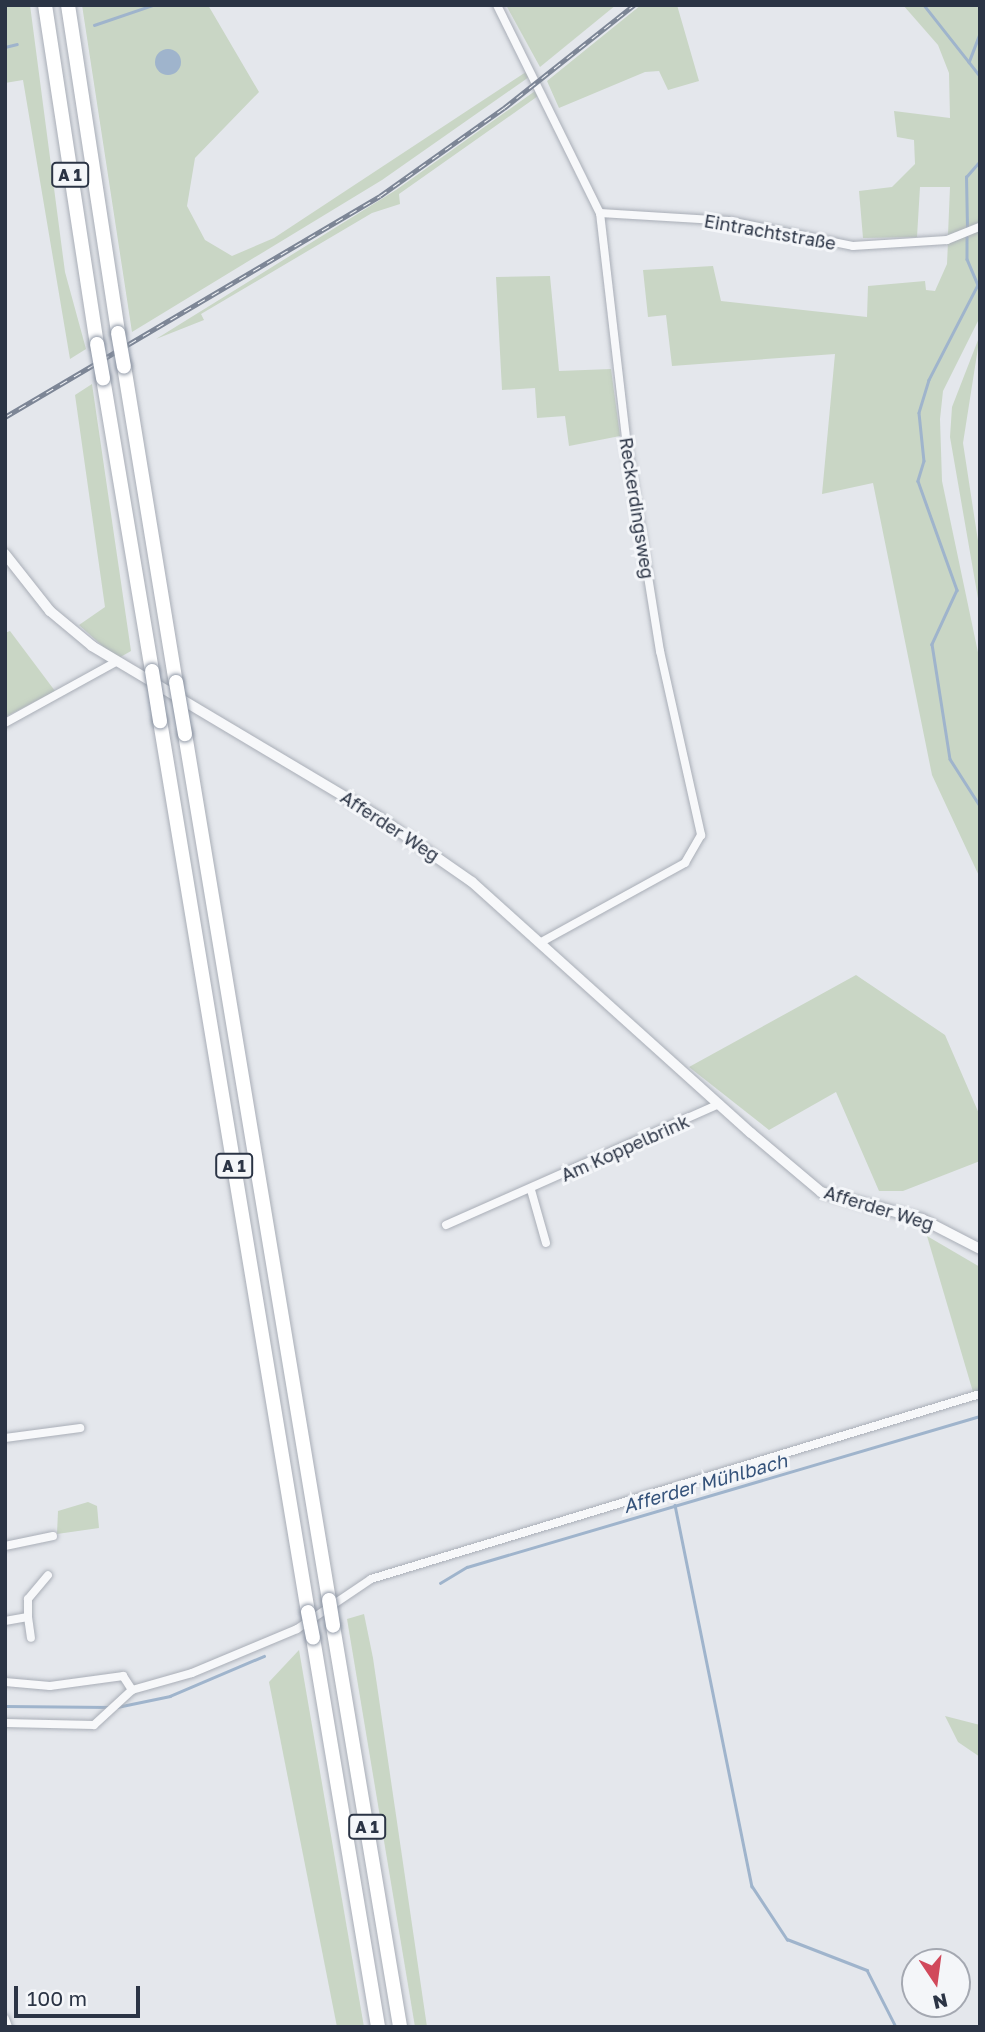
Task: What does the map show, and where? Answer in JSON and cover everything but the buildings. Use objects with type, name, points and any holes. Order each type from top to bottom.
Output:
[{"type":"highway","name":"A 1","points":[[45,5],[97,344],[378,2027]]},
{"type":"highway","name":"A 1","points":[[68,5],[118,333],[400,2027]]},
{"type":"street","name":"Reckerdingsweg","points":[[497,5],[600,213],[624,427],[660,651],[701,835],[685,863],[543,941]]},
{"type":"street","name":"Eintrachtstraße","points":[[600,213],[729,220],[853,246],[957,236],[978,228]]},
{"type":"street","name":"Afferder Weg","points":[[5,554],[50,611],[116,662],[417,842],[543,941],[652,1049],[821,1192],[922,1219],[980,1249]]},
{"type":"street","points":[[5,723],[116,662]]},
{"type":"street","name":"Am Koppelbrink","points":[[446,1226],[719,1104]]},
{"type":"street","points":[[531,1190],[546,1243]]},
{"type":"street","points":[[5,1723],[94,1725],[132,1690],[191,1673],[297,1629],[382,1575],[980,1394]]},
{"type":"street","points":[[5,1438],[80,1429]]},
{"type":"street","points":[[5,1546],[53,1536]]},
{"type":"street","points":[[31,1637],[27,1617],[28,1599],[48,1575]]},
{"type":"street","points":[[5,1621],[27,1617]]},
{"type":"street","points":[[5,1682],[50,1686],[124,1676],[132,1690]]},
{"type":"street","points":[[5,2019],[8,2027]]},
{"type":"green space","points":[[5,5],[30,5],[65,272],[86,349],[70,359],[23,80],[5,83]]},
{"type":"green space","points":[[82,5],[208,5],[259,92],[195,158],[187,206],[205,240],[232,256],[274,238],[526,72],[529,77],[382,180],[132,332]]},
{"type":"green space","points":[[506,5],[616,5],[540,67]]},
{"type":"green space","points":[[641,5],[677,5],[699,81],[668,90],[659,71],[645,72],[559,108],[547,81]]},
{"type":"green space","points":[[903,5],[980,5],[980,222],[948,235],[950,187],[920,187],[917,237],[863,238],[859,191],[892,187],[915,164],[914,140],[897,137],[894,111],[950,118],[949,73],[938,45]]},
{"type":"green space","points":[[535,91],[538,96],[399,194],[400,204],[372,213],[201,314],[204,320],[156,339],[396,190]]},
{"type":"green space","points":[[980,231],[980,317],[943,391],[940,419],[942,481],[980,662],[980,878],[932,775],[873,483],[822,494],[835,354],[672,366],[666,315],[648,317],[643,270],[713,266],[721,301],[867,317],[868,286],[925,281],[926,290],[935,291],[947,264],[948,242]]},
{"type":"green space","points":[[550,276],[559,371],[611,369],[620,436],[569,446],[565,416],[537,418],[535,388],[502,390],[496,277]]},
{"type":"green space","points":[[980,335],[963,443],[980,554],[980,610],[950,437],[952,407]]},
{"type":"green space","points":[[92,384],[131,651],[117,659],[79,625],[105,607],[75,395]]},
{"type":"green space","points":[[10,631],[55,691],[5,717],[5,633]]},
{"type":"green space","points":[[856,975],[945,1035],[980,1116],[980,1161],[903,1191],[879,1191],[836,1092],[769,1130],[689,1067]]},
{"type":"green space","points":[[927,1236],[980,1267],[980,1390],[973,1392]]},
{"type":"green space","points":[[88,1502],[97,1506],[99,1528],[57,1534],[58,1511]]},
{"type":"green space","points":[[364,1614],[373,1658],[427,2027],[415,2027],[347,1619]]},
{"type":"green space","points":[[299,1650],[364,2027],[337,2027],[269,1682]]},
{"type":"green space","points":[[945,1716],[980,1725],[980,1757],[958,1742]]},
{"type":"water","points":[[168,49],[177,53],[181,62],[177,71],[168,75],[159,71],[155,62],[159,53]]},
{"type":"waterway","points":[[94,25],[153,5]]},
{"type":"waterway","points":[[924,5],[969,62]]},
{"type":"waterway","points":[[980,34],[969,62],[980,76]]},
{"type":"waterway","points":[[5,47],[17,44]]},
{"type":"waterway","points":[[967,228],[966,177],[980,161]]},
{"type":"waterway","points":[[967,237],[967,259],[978,285],[929,380],[919,413],[924,461],[918,481],[957,590],[932,644],[950,759],[980,806]]},
{"type":"waterway","name":"Afferder Mühlbach","points":[[440,1583],[467,1567],[980,1416]]},
{"type":"waterway","points":[[675,1505],[752,1886],[787,1939],[867,1970],[896,2027]]},
{"type":"waterway","name":"Afferder Mühlbach","points":[[117,1707],[170,1696],[264,1656]]},
{"type":"waterway","name":"Afferder Mühlbach","points":[[5,1706],[110,1707]]},
{"type":"railway","points":[[5,417],[380,196],[504,108],[634,5]]}]
